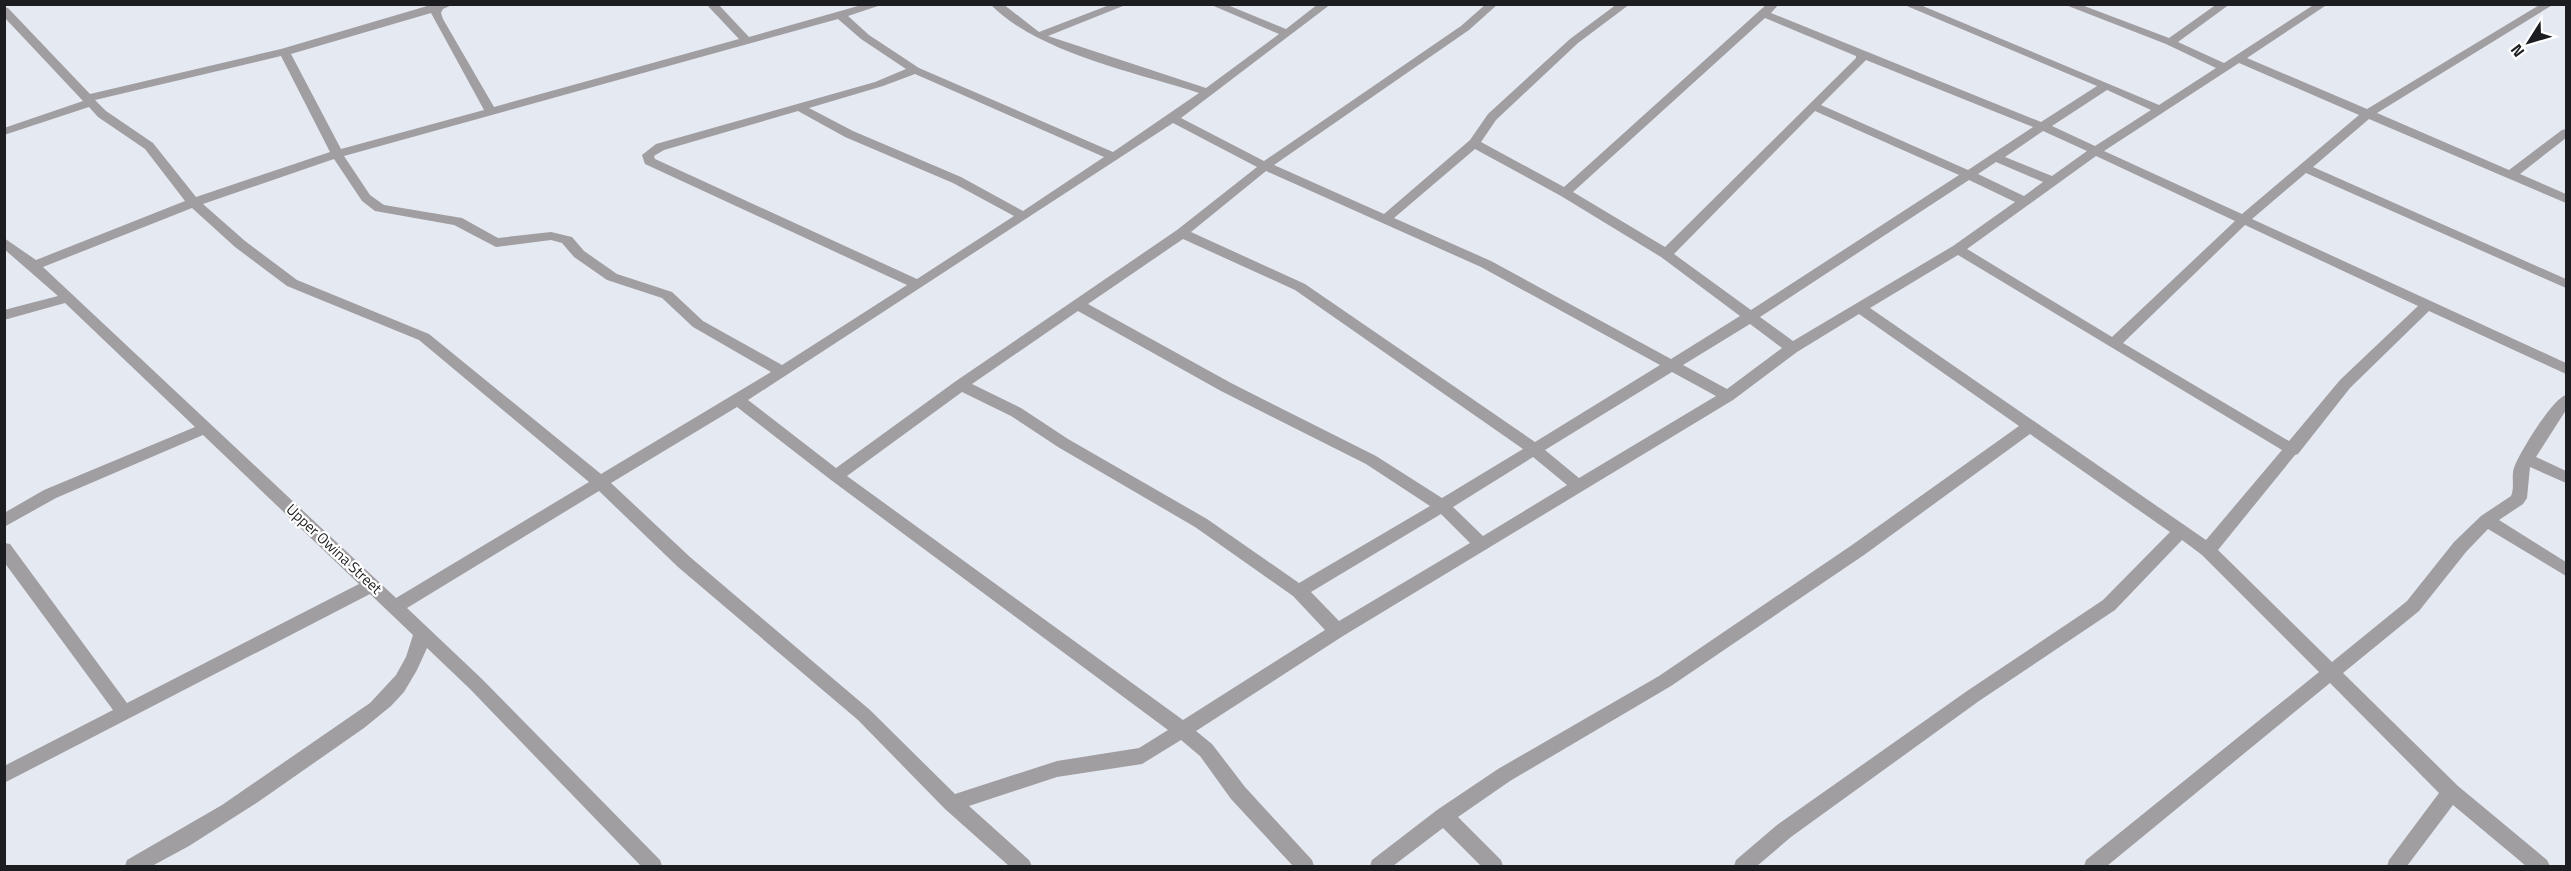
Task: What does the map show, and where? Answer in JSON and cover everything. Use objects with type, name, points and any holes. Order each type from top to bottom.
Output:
[{"type":"street","points":[[711,4],[747,41]]},
{"type":"street","points":[[995,4],[1038,36],[1062,46],[1208,92]]},
{"type":"street","points":[[1038,36],[1123,4]]},
{"type":"street","points":[[1214,4],[1287,33]]},
{"type":"street","points":[[395,607],[782,372],[1023,216],[1173,118],[1326,4]]},
{"type":"street","points":[[836,476],[961,385],[1182,233],[1265,166],[1465,28],[1493,4]]},
{"type":"street","points":[[1387,218],[1474,143],[1492,117],[1574,41],[1625,4]]},
{"type":"street","points":[[1565,193],[1774,4]]},
{"type":"street","points":[[1907,4],[2159,109]]},
{"type":"street","points":[[2068,4],[2170,42],[2225,68]]},
{"type":"street","points":[[2170,42],[2225,4]]},
{"type":"street","points":[[952,803],[1057,769],[1142,756],[1337,631],[1728,396],[1792,348],[1958,249],[2095,151],[2324,4]]},
{"type":"street","points":[[2113,344],[2244,219],[2367,114],[2549,4]]},
{"type":"street","points":[[443,5],[436,13],[438,19],[491,112]]},
{"type":"street","points":[[4,132],[89,100],[284,52],[443,5]]},
{"type":"street","points":[[34,266],[160,214],[337,154],[873,5]]},
{"type":"street","points":[[4,10],[102,114],[149,146],[193,202],[240,244],[292,284],[424,337],[601,483],[684,562],[864,715],[952,803],[1022,867]]},
{"type":"street","points":[[1762,14],[2081,142],[2095,151],[2566,369]]},
{"type":"street","points":[[840,15],[865,37],[915,69],[1114,157]]},
{"type":"street","points":[[284,52],[337,154],[366,198],[380,208],[457,221],[496,243],[551,236],[567,240],[579,254],[612,277],[667,295],[698,324],[782,372]]},
{"type":"street","points":[[1666,254],[1861,59],[1862,54]]},
{"type":"street","points":[[2240,59],[2566,199]]},
{"type":"street","points":[[915,69],[879,84],[801,108],[660,147],[648,155],[649,161],[917,284]]},
{"type":"street","points":[[1299,591],[1535,450],[1750,317],[2106,85]]},
{"type":"street","points":[[1813,106],[2024,201]]},
{"type":"street","points":[[801,108],[849,134],[957,180],[1023,216]]},
{"type":"street","points":[[1173,118],[1265,166],[1387,218],[1486,264],[1728,396]]},
{"type":"street","points":[[2512,174],[2566,133]]},
{"type":"street","points":[[1474,143],[1565,193],[1666,254],[1792,348]]},
{"type":"street","points":[[1995,157],[2052,181]]},
{"type":"street","points":[[2303,167],[2566,284]]},
{"type":"street","points":[[1182,233],[1300,287],[1535,450],[1579,486]]},
{"type":"street","name":"Upper Owina Street","points":[[4,242],[34,266],[476,684],[653,867]]},
{"type":"street","points":[[1958,249],[2293,450]]},
{"type":"street","points":[[4,315],[68,298]]},
{"type":"street","points":[[1078,305],[1226,387],[1371,460],[1442,506],[1481,544]]},
{"type":"street","points":[[2208,550],[2293,450],[2345,384],[2427,305]]},
{"type":"street","points":[[1859,307],[2208,550],[2451,792],[2540,867]]},
{"type":"street","points":[[961,385],[1016,412],[1063,443],[1201,523],[1299,591],[1337,631]]},
{"type":"street","points":[[737,399],[836,476],[1182,730],[1206,750],[1238,793],[1305,867]]},
{"type":"street","points":[[2093,867],[2413,606],[2460,547],[2487,520],[2517,500],[2521,494],[2521,471],[2546,427],[2566,400]]},
{"type":"street","points":[[1379,867],[1444,816],[1504,775],[1665,681],[1858,550],[2030,426]]},
{"type":"street","points":[[4,521],[50,494],[206,428]]},
{"type":"street","points":[[2527,459],[2566,477]]},
{"type":"street","points":[[2487,520],[2566,570]]},
{"type":"street","points":[[1743,867],[1784,831],[1973,696],[2109,605],[2181,531]]},
{"type":"street","points":[[4,549],[124,712]]},
{"type":"street","points":[[4,775],[372,585]]},
{"type":"street","points":[[134,867],[180,843],[346,729],[392,694],[414,661],[420,647],[422,633]]},
{"type":"street","points":[[2396,867],[2451,792]]},
{"type":"street","points":[[1444,816],[1494,867]]}]
